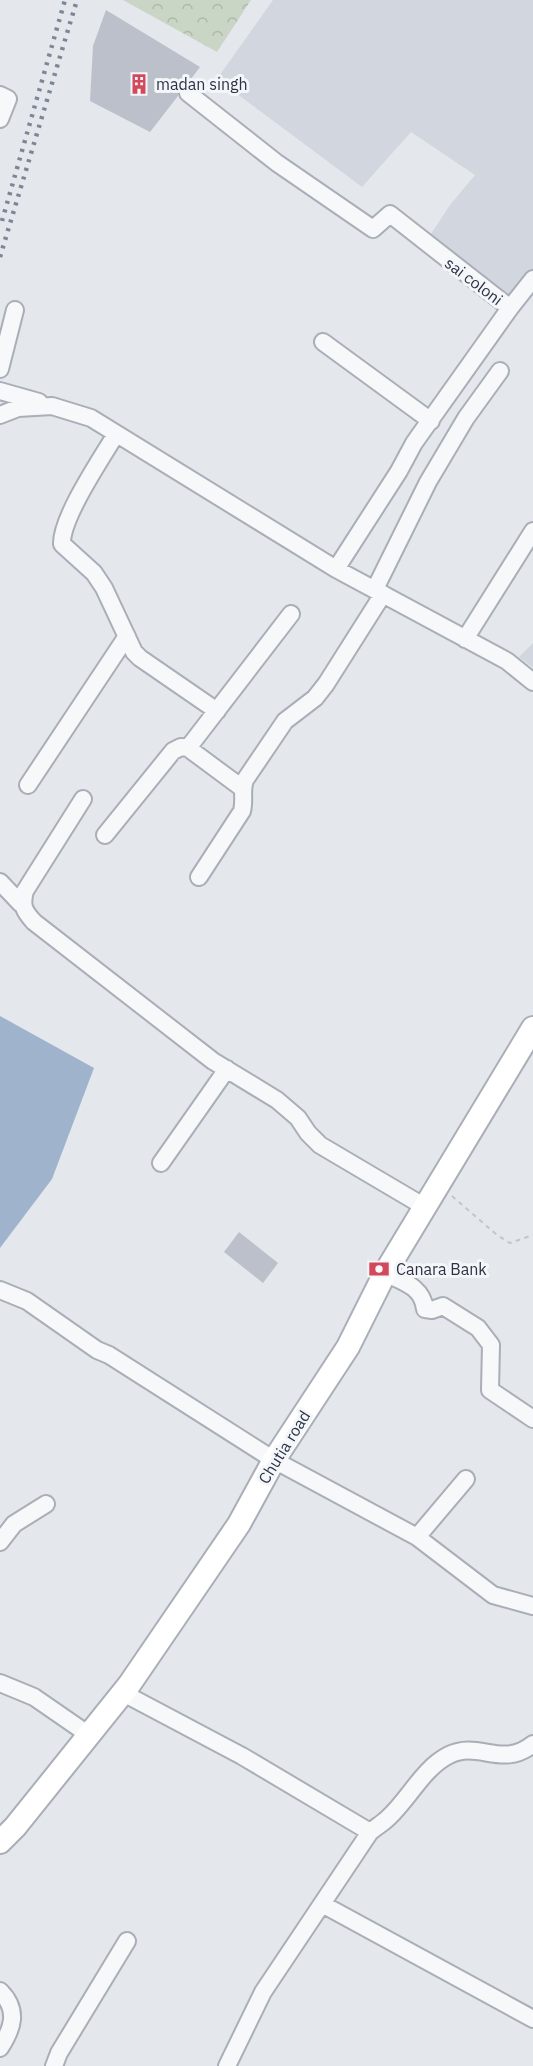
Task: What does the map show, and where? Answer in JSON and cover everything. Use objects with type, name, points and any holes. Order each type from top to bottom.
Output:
[{"type":"street","name":"sai coloni","points":[[188,93],[277,163],[373,229],[390,214],[510,308],[414,443],[399,471],[336,569]]},
{"type":"street","points":[[0,94],[8,99],[0,119]]},
{"type":"street","points":[[510,308],[533,279]]},
{"type":"street","points":[[0,369],[15,310]]},
{"type":"street","points":[[323,342],[431,421]]},
{"type":"street","points":[[199,877],[242,811],[244,803],[242,788],[245,780],[285,721],[315,698],[326,684],[379,592],[428,482],[466,418],[500,371]]},
{"type":"street","points":[[0,391],[91,418],[336,569],[507,661],[533,682]]},
{"type":"street","points":[[0,415],[18,408],[52,406]]},
{"type":"street","points":[[116,434],[66,520],[62,544],[94,573],[104,588],[134,652],[144,662],[217,711]]},
{"type":"street","points":[[465,639],[533,531]]},
{"type":"street","points":[[188,748],[291,614]]},
{"type":"street","points":[[28,785],[127,636]]},
{"type":"street","points":[[105,835],[172,751],[181,747],[188,748],[242,788]]},
{"type":"street","points":[[21,904],[25,891],[82,799]]},
{"type":"street","points":[[0,882],[34,922],[187,1041],[282,1104],[298,1118],[320,1145],[425,1207]]},
{"type":"street","name":"Chutia road","points":[[0,1842],[15,1827],[123,1693],[239,1524],[274,1460],[348,1347],[385,1273],[530,1038]]},
{"type":"street","points":[[161,1163],[227,1069]]},
{"type":"street","points":[[385,1273],[412,1286],[423,1298],[425,1309],[432,1310],[443,1306],[478,1328],[491,1345],[490,1390],[533,1419]]},
{"type":"street","points":[[0,1290],[27,1301],[97,1350],[109,1354],[274,1460],[417,1537],[493,1595],[533,1606]]},
{"type":"street","points":[[417,1537],[466,1479]]},
{"type":"street","points":[[0,1542],[14,1524],[46,1504]]},
{"type":"street","points":[[0,1683],[34,1697],[89,1735]]},
{"type":"street","points":[[123,1693],[242,1756],[370,1832]]},
{"type":"street","points":[[227,2066],[263,1992],[370,1832],[388,1818],[433,1767],[449,1755],[463,1751],[510,1756],[518,1754],[533,1744]]},
{"type":"street","points":[[322,1904],[533,2019]]},
{"type":"street","points":[[54,2066],[59,2053],[127,1941]]},
{"type":"street","points":[[0,1991],[13,2010],[13,2022],[0,2048]]},
{"type":"path","points":[[438,1185],[510,1244],[533,1235]]},
{"type":"shaded area","points":[[273,0],[533,0],[533,273],[514,299],[429,237],[450,205],[475,175],[411,132],[362,187],[217,79]]},
{"type":"shaded area","points":[[533,643],[533,668],[519,657]]},
{"type":"green space","points":[[123,0],[251,0],[217,52]]},
{"type":"water","points":[[0,1016],[94,1068],[52,1179],[0,1248]]},
{"type":"building","name":"madan singh","points":[[106,10],[200,67],[188,83],[179,87],[178,96],[150,132],[90,101],[93,46]]},
{"type":"building","points":[[239,1232],[278,1263],[263,1283],[224,1252]]},
{"type":"railway","points":[[2,221],[65,0]]},
{"type":"railway","points":[[0,257],[77,0]]},
{"type":"place","name":"madan singh","points":[[139,84]]},
{"type":"place","name":"Canara Bank","points":[[379,1269]]}]
